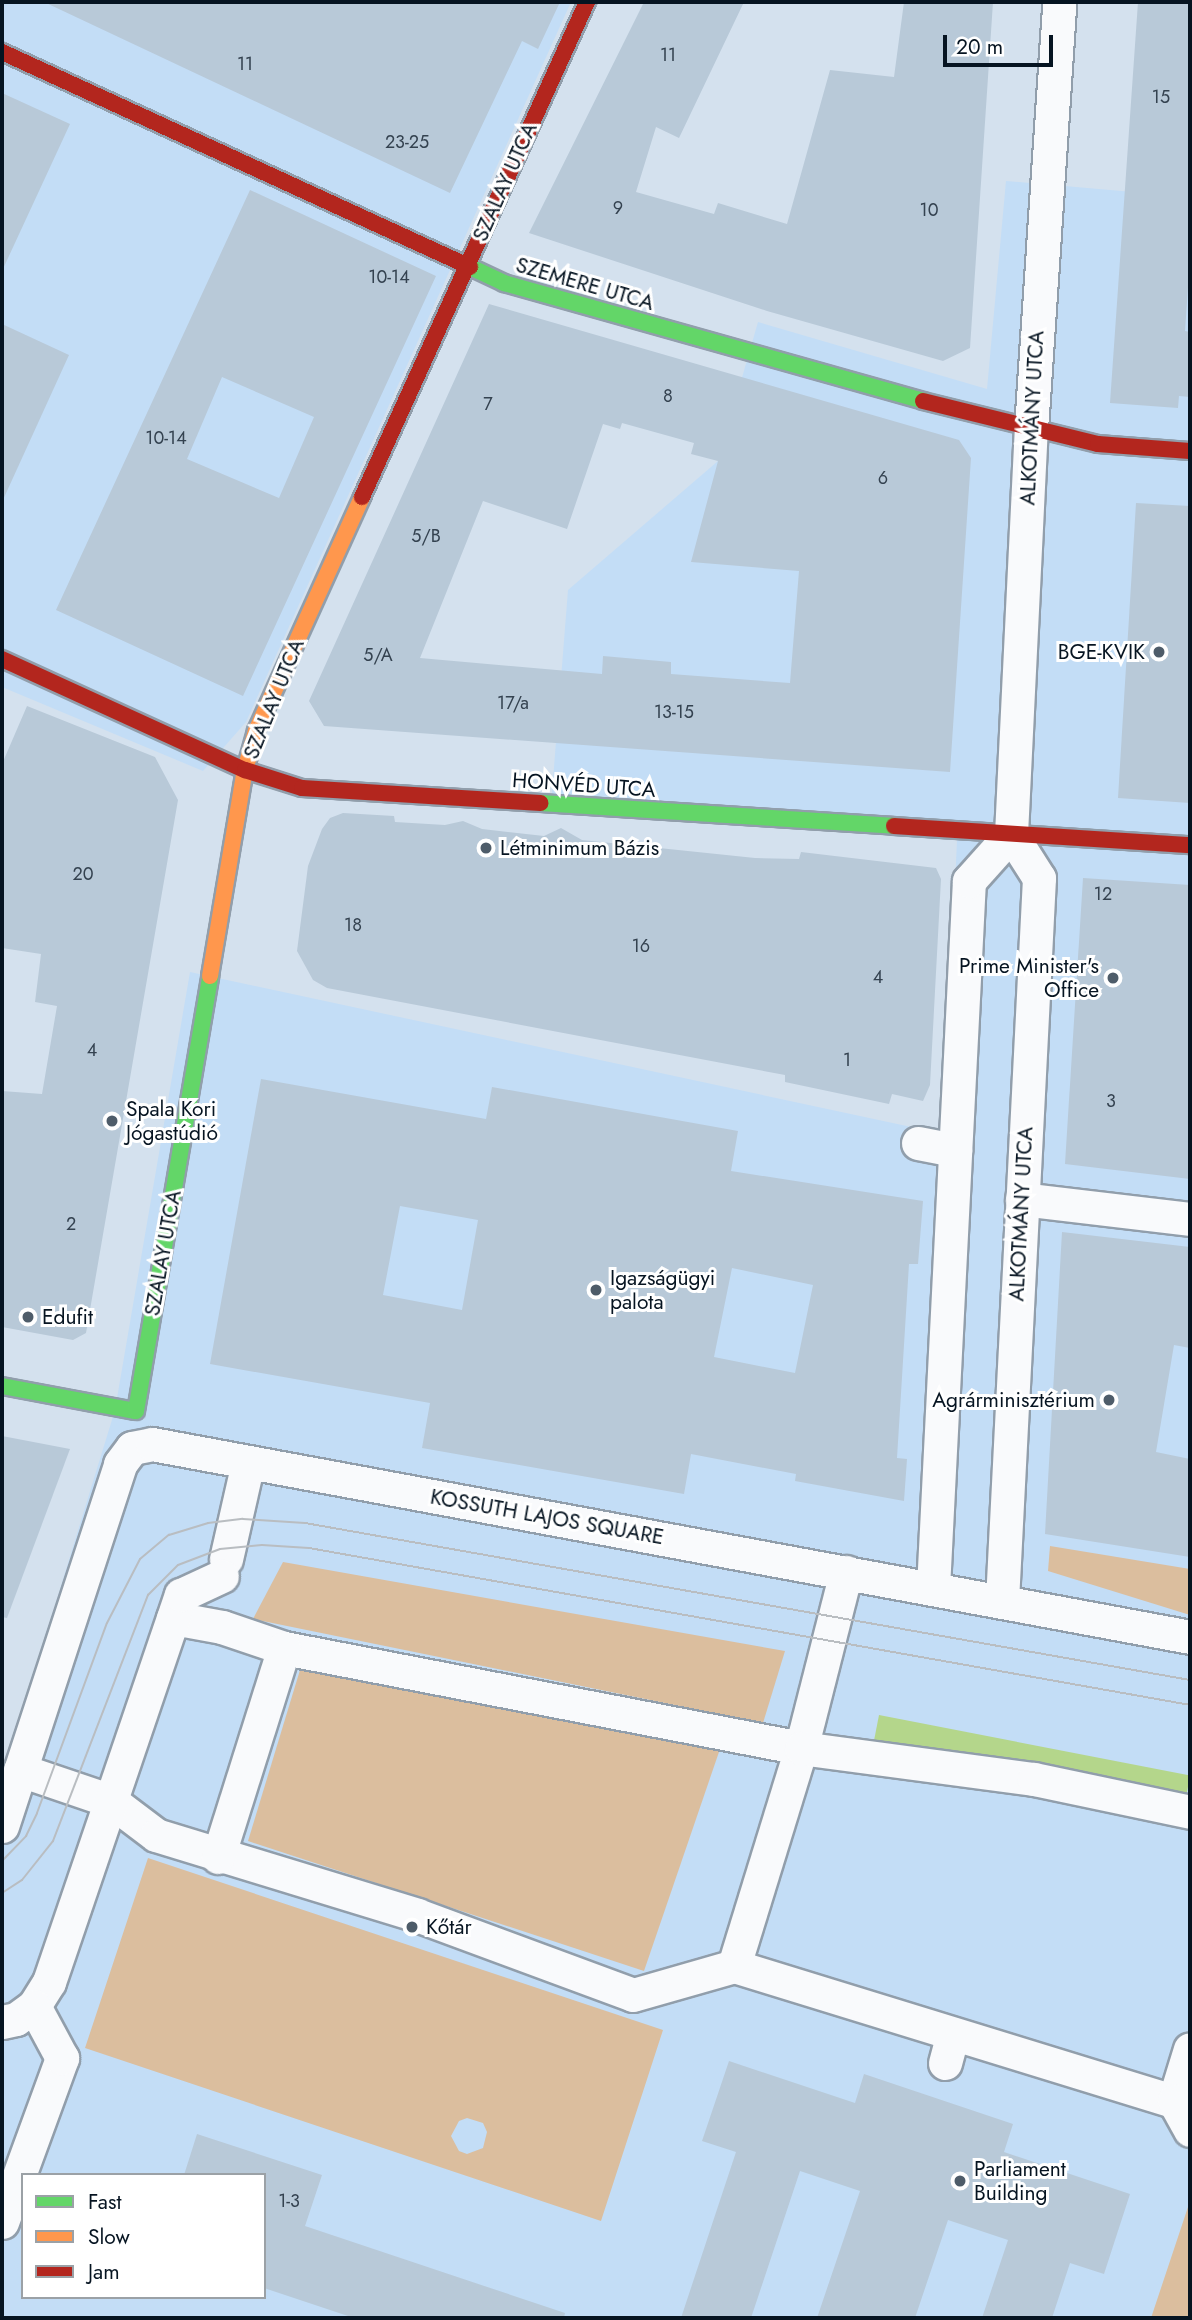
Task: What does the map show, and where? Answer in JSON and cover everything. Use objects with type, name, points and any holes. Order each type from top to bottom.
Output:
[{"type":"street","name":"SZALAY UTCA","points":[[132,1448],[136,1411],[245,769],[256,731],[587,2]]},
{"type":"street","name":"ALKOTMÁNY UTCA","points":[[1002,1601],[1038,878],[1011,834],[1031,429],[1059,2]]},
{"type":"street","name":"SZEMERE UTCA","points":[[2,52],[466,268],[974,416],[1098,444],[1190,451]]},
{"type":"street","name":"HONVÉD UTCA","points":[[2,659],[245,769],[302,788],[1190,845]]},
{"type":"street","points":[[933,1588],[969,881],[1011,834]]},
{"type":"street","points":[[918,1143],[955,1150]]},
{"type":"street","points":[[1022,1199],[1190,1219]]},
{"type":"street","points":[[2,1386],[136,1411]]},
{"type":"street","name":"KOSSUTH LAJOS SQUARE","points":[[132,1448],[152,1444],[1190,1637]]},
{"type":"street","points":[[2,1826],[120,1464],[132,1448]]},
{"type":"street","points":[[2,2022],[34,2006],[49,1982],[180,1595],[224,1567],[248,1462]]},
{"type":"street","points":[[734,1966],[801,1748],[846,1572]]},
{"type":"street","points":[[173,1618],[222,1627],[284,1648],[801,1748],[1034,1779],[1190,1812]]},
{"type":"street","points":[[218,1857],[284,1648]]},
{"type":"street","points":[[20,1770],[111,1801],[156,1835],[633,1995],[734,1966],[949,2048],[1174,2101]]},
{"type":"street","points":[[2,2222],[62,2058],[34,2006]]},
{"type":"street","points":[[1190,2049],[1174,2101],[1190,2130]]},
{"type":"shaded area","points":[[2,2],[571,2],[246,722],[203,771],[2,687]]},
{"type":"shaded area","points":[[1006,181],[1190,197],[1190,2318],[2,2318],[2,1778],[115,1410],[190,972],[944,1134],[957,840],[551,805],[568,590],[718,461],[758,322],[987,389]]},
{"type":"shaded area","points":[[1050,1546],[1190,1569],[1190,1615],[1048,1571]]},
{"type":"shaded area","points":[[283,1562],[785,1651],[763,1723],[253,1619]]},
{"type":"shaded area","points":[[300,1670],[720,1749],[644,1971],[248,1841]]},
{"type":"shaded area","points":[[879,1715],[1190,1775],[1185,1801],[874,1741]]},
{"type":"shaded area","points":[[148,1858],[663,2030],[601,2221],[85,2048]],"holes":[[[467,2118],[483,2123],[487,2132],[483,2148],[467,2154],[459,2151],[451,2136],[459,2121]]]},
{"type":"shaded area","points":[[1188,2207],[1190,2318],[1151,2318]]},
{"type":"building","points":[[44,2],[560,2],[538,49],[522,41],[450,193]]},
{"type":"building","points":[[644,2],[744,2],[679,138],[656,127],[636,192],[714,214],[718,203],[787,224],[830,70],[894,77],[904,2],[993,2],[970,348],[943,361],[767,311],[529,233]]},
{"type":"building","points":[[1138,2],[1190,2],[1190,258],[1185,331],[1190,332],[1190,397],[1179,396],[1178,408],[1110,403]]},
{"type":"building","points":[[2,93],[70,124],[2,271]]},
{"type":"building","points":[[250,190],[436,276],[243,696],[56,610]],"holes":[[[222,377],[314,417],[279,498],[187,459]]]},
{"type":"building","points":[[489,304],[959,440],[971,458],[950,772],[324,726],[309,701]],"holes":[[[622,423],[694,443],[691,454],[718,461],[691,562],[799,571],[790,683],[671,674],[671,662],[603,656],[602,674],[420,658],[483,501],[567,529],[603,424],[620,429]]]},
{"type":"building","points":[[2,324],[69,355],[2,502]]},
{"type":"building","name":"BGE-KVIK","points":[[1136,503],[1190,506],[1190,803],[1118,798]]},
{"type":"building","points":[[27,706],[155,757],[178,800],[86,1333],[73,1340],[2,1327],[2,1091],[42,1094],[57,1006],[35,1002],[41,954],[2,948],[2,764]]},
{"type":"building","points":[[343,813],[394,816],[395,822],[445,825],[463,821],[482,829],[544,836],[561,828],[582,840],[755,858],[799,859],[801,852],[936,868],[941,879],[930,1085],[923,1101],[892,1094],[889,1104],[785,1082],[785,1075],[327,988],[313,980],[297,951],[308,866],[322,829],[330,818]]},
{"type":"building","points":[[1083,878],[1190,885],[1190,1179],[1065,1164]]},
{"type":"building","name":"Igazságügyi palota","points":[[261,1079],[486,1119],[492,1087],[738,1131],[731,1171],[923,1201],[918,1264],[909,1264],[897,1458],[907,1459],[904,1501],[795,1481],[796,1474],[691,1454],[684,1494],[422,1448],[430,1403],[210,1364]],"holes":[[[400,1206],[478,1220],[462,1310],[383,1295]],[[732,1268],[813,1285],[795,1373],[714,1357]]]},
{"type":"building","name":"Agrárminisztérium","points":[[1062,1232],[1190,1247],[1190,1348],[1174,1345],[1156,1452],[1190,1459],[1190,1557],[1045,1534]]},
{"type":"building","points":[[2,1436],[70,1449],[7,1618],[2,1617]]},
{"type":"building","name":"Parliament Building","points":[[729,2061],[855,2103],[864,2074],[1013,2124],[1004,2152],[1130,2194],[1104,2274],[1070,2263],[1052,2318],[982,2318],[1008,2240],[948,2220],[915,2318],[817,2318],[860,2191],[800,2171],[751,2318],[681,2318],[736,2152],[702,2141]]},
{"type":"building","points":[[197,2134],[322,2175],[305,2226],[565,2313],[564,2318],[354,2318],[266,2289],[266,2173],[185,2173]]},
{"type":"tram line","points":[[2,1861],[26,1836],[37,1813],[107,1623],[140,1559],[169,1535],[208,1523],[243,1519],[305,1523],[1190,1680]]},
{"type":"tram line","points":[[2,1893],[22,1880],[53,1841],[148,1595],[178,1565],[220,1549],[262,1545],[309,1548],[1190,1705]]},
{"type":"traffic: fast","points":[[470,267],[504,283],[923,401]]},
{"type":"traffic: fast","points":[[541,803],[894,826]]},
{"type":"traffic: fast","points":[[2,1386],[136,1411],[210,976]]},
{"type":"traffic: slow","points":[[210,976],[245,770],[256,731],[362,497]]},
{"type":"traffic: jam","points":[[362,497],[587,2]]},
{"type":"traffic: jam","points":[[2,52],[470,267]]},
{"type":"traffic: jam","points":[[923,401],[1098,444],[1190,451]]},
{"type":"traffic: jam","points":[[2,659],[245,770],[302,788],[541,803]]},
{"type":"traffic: jam","points":[[894,826],[1190,845]]},
{"type":"place","name":"BGE-KVIK","points":[[1159,652]]},
{"type":"place","name":"Létminimum Bázis","points":[[486,848]]},
{"type":"place","name":"Prime Minister's Office","points":[[1113,978]]},
{"type":"place","name":"Spala Kori Jógastúdió","points":[[112,1121]]},
{"type":"place","name":"Igazságügyi palota","points":[[596,1290]]},
{"type":"place","name":"Edufit","points":[[28,1317]]},
{"type":"place","name":"Agrárminisztérium","points":[[1109,1400]]},
{"type":"place","name":"Kőtár","points":[[412,1927]]},
{"type":"place","name":"Parliament Building","points":[[960,2181]]}]
